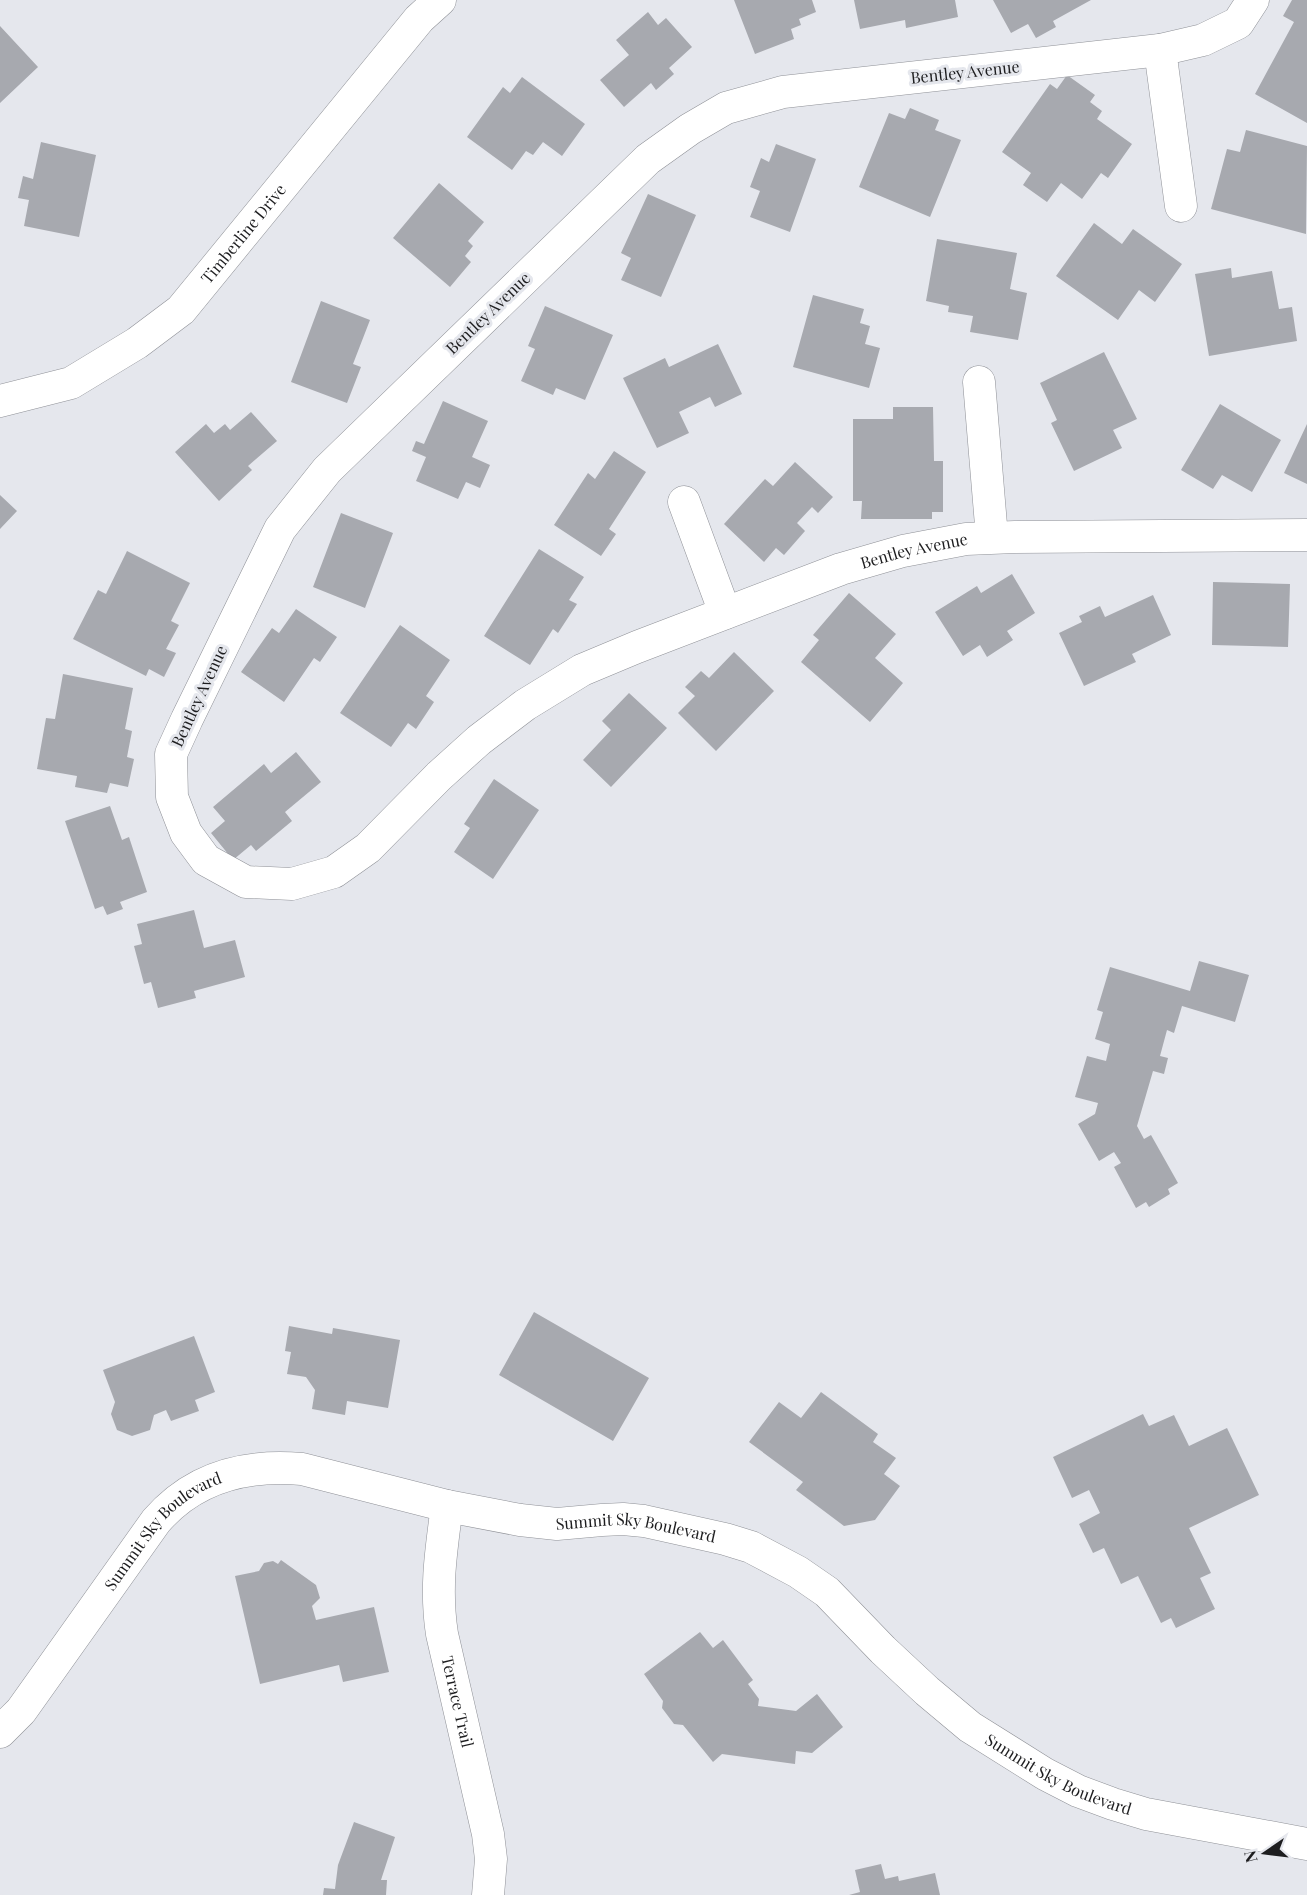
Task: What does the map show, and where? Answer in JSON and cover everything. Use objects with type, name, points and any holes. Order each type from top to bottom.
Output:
[{"type":"street","name":"Timberline Drive","points":[[0,401],[71,382],[137,343],[181,310],[419,20],[440,0]]},
{"type":"street","name":"Bentley Avenue","points":[[1253,0],[1238,23],[1203,40],[1160,50],[783,92],[726,108],[690,129],[648,159],[327,470],[280,530],[171,754],[172,797],[186,833],[206,860],[246,882],[292,884],[334,872],[368,848],[439,776],[479,740],[525,705],[582,670],[841,569],[903,551],[966,539],[992,537],[1307,535]]},
{"type":"street","points":[[1160,50],[1181,206]]},
{"type":"street","points":[[980,382],[992,537]]},
{"type":"street","points":[[684,502],[725,613]]},
{"type":"street","name":"Summit Sky Boulevard","points":[[0,1732],[21,1711],[169,1506],[187,1493],[220,1477],[244,1471],[282,1467],[302,1469],[447,1506],[540,1523],[623,1519],[644,1521],[751,1547],[798,1572],[827,1592],[883,1650],[970,1727],[1045,1774],[1078,1791],[1146,1814],[1307,1844]]},
{"type":"street","name":"Terrace Trail","points":[[447,1506],[438,1579],[439,1618],[488,1834],[491,1859],[488,1895]]},
{"type":"building","points":[[734,0],[812,0],[816,12],[799,19],[801,25],[791,29],[794,39],[755,54]]},
{"type":"building","points":[[854,0],[955,0],[958,17],[906,28],[905,20],[860,29]]},
{"type":"building","points":[[993,0],[1091,0],[1053,21],[1056,27],[1036,38],[1028,24],[1011,33]]},
{"type":"building","points":[[1292,0],[1307,0],[1307,123],[1255,94],[1294,22],[1283,16]]},
{"type":"building","points":[[648,12],[658,25],[666,18],[692,47],[669,68],[674,74],[656,90],[651,83],[624,107],[600,80],[629,55],[616,40]]},
{"type":"building","points":[[0,26],[38,67],[0,103]]},
{"type":"building","points":[[1067,75],[1095,95],[1090,102],[1102,111],[1097,119],[1132,144],[1108,178],[1101,173],[1082,199],[1061,183],[1047,202],[1023,185],[1031,173],[1002,152],[1050,84],[1057,89]]},
{"type":"building","points":[[522,77],[585,124],[562,156],[543,142],[533,155],[526,151],[512,170],[467,137],[503,87],[510,93]]},
{"type":"building","points":[[910,108],[939,120],[935,130],[961,140],[930,217],[859,187],[889,113],[905,119]]},
{"type":"building","points":[[1246,130],[1307,146],[1306,234],[1211,209],[1227,149],[1240,152]]},
{"type":"building","points":[[41,142],[96,155],[79,237],[24,226],[29,200],[18,198],[23,176],[33,179]]},
{"type":"building","points":[[776,144],[816,159],[790,232],[750,217],[760,191],[750,187],[761,158],[769,162]]},
{"type":"building","points":[[439,183],[484,222],[468,241],[473,246],[465,256],[471,262],[450,287],[393,238]]},
{"type":"building","points":[[648,194],[696,215],[661,297],[621,280],[631,258],[621,253]]},
{"type":"building","points":[[1094,223],[1122,244],[1133,229],[1182,264],[1155,302],[1139,290],[1118,320],[1056,276]]},
{"type":"building","points":[[937,239],[1017,253],[1010,289],[1027,293],[1018,340],[970,332],[973,316],[948,312],[949,306],[926,301]]},
{"type":"building","points":[[1231,268],[1232,278],[1272,271],[1279,309],[1292,307],[1297,341],[1209,356],[1195,274]]},
{"type":"building","points":[[813,295],[864,309],[860,323],[870,326],[865,344],[880,348],[869,388],[793,367]]},
{"type":"building","points":[[321,301],[370,320],[353,364],[361,367],[347,403],[291,382]]},
{"type":"building","points":[[545,306],[613,335],[585,400],[556,388],[553,395],[521,381],[535,349],[528,346]]},
{"type":"building","points":[[718,344],[742,394],[715,407],[710,397],[679,412],[689,433],[657,448],[623,378],[665,358],[669,367]]},
{"type":"building","points":[[1104,352],[1137,419],[1113,430],[1122,448],[1074,471],[1051,423],[1057,420],[1040,383]]},
{"type":"building","points":[[443,401],[488,421],[472,457],[490,465],[480,488],[466,482],[458,499],[416,481],[426,457],[412,451],[416,441],[424,444]]},
{"type":"building","points":[[1220,404],[1281,440],[1252,492],[1222,475],[1213,489],[1181,470]]},
{"type":"building","points":[[893,407],[933,407],[934,461],[943,461],[943,512],[932,512],[932,519],[861,519],[862,501],[853,501],[853,419],[893,419]]},
{"type":"building","points":[[251,412],[277,441],[248,466],[252,470],[219,501],[175,452],[206,424],[214,433],[225,424],[230,430]]},
{"type":"building","points":[[1307,424],[1307,484],[1284,473]]},
{"type":"building","points":[[614,451],[646,472],[609,529],[616,534],[601,556],[554,525],[588,473],[595,479]]},
{"type":"building","points":[[795,462],[833,497],[818,513],[812,507],[797,523],[805,531],[784,555],[776,548],[764,562],[724,524],[765,479],[773,486]]},
{"type":"building","points":[[0,495],[17,511],[0,529]]},
{"type":"building","points":[[341,513],[393,533],[365,608],[313,587]]},
{"type":"building","points":[[539,549],[584,577],[569,600],[577,604],[558,633],[553,629],[530,665],[484,636]]},
{"type":"building","points":[[127,551],[190,583],[171,621],[179,625],[166,649],[176,653],[164,677],[149,669],[146,676],[73,639],[98,590],[106,594]]},
{"type":"building","points":[[1012,574],[1035,613],[1007,631],[1013,640],[987,657],[980,645],[963,656],[935,612],[977,586],[981,593]]},
{"type":"building","points":[[1213,582],[1290,584],[1288,647],[1212,645]]},
{"type":"building","points":[[849,593],[896,634],[875,658],[903,683],[870,722],[801,662],[819,640],[813,635]]},
{"type":"building","points":[[1153,595],[1171,635],[1132,654],[1136,662],[1084,686],[1059,633],[1082,622],[1079,616],[1100,606],[1105,617]]},
{"type":"building","points":[[296,609],[337,637],[320,662],[314,658],[284,702],[241,672],[272,628],[279,633]]},
{"type":"building","points":[[400,625],[450,660],[426,696],[434,702],[416,729],[408,723],[391,747],[340,713]]},
{"type":"building","points":[[734,652],[774,691],[716,751],[678,713],[695,696],[685,687],[701,671],[709,678]]},
{"type":"building","points":[[63,674],[133,688],[125,729],[132,731],[127,757],[134,759],[128,787],[110,783],[107,793],[75,787],[77,776],[37,769],[46,718],[55,719]]},
{"type":"building","points":[[629,693],[667,728],[611,787],[583,760],[611,730],[602,721]]},
{"type":"building","points":[[296,752],[321,782],[285,812],[292,821],[256,851],[251,845],[233,860],[211,833],[225,821],[213,807],[264,764],[271,773]]},
{"type":"building","points":[[494,779],[539,810],[493,879],[454,852],[470,828],[464,824]]},
{"type":"building","points":[[110,806],[122,840],[129,837],[147,892],[120,902],[123,909],[107,915],[103,906],[95,909],[65,821]]},
{"type":"building","points":[[194,910],[204,948],[235,940],[245,977],[194,991],[196,998],[158,1008],[151,982],[144,984],[134,946],[142,944],[137,924]]},
{"type":"building","points":[[1199,961],[1249,975],[1235,1022],[1182,1006],[1174,1033],[1167,1030],[1160,1056],[1168,1058],[1164,1074],[1153,1071],[1137,1126],[1144,1139],[1151,1135],[1178,1183],[1168,1189],[1170,1194],[1149,1207],[1146,1202],[1136,1208],[1114,1167],[1121,1163],[1114,1152],[1099,1161],[1078,1124],[1095,1114],[1098,1103],[1075,1097],[1087,1056],[1106,1061],[1110,1044],[1095,1039],[1103,1012],[1097,1010],[1110,967],[1190,991]]},
{"type":"building","points":[[534,1312],[649,1378],[613,1441],[499,1375]]},
{"type":"building","points":[[289,1326],[332,1334],[333,1328],[400,1340],[388,1408],[347,1401],[345,1415],[312,1409],[315,1390],[306,1377],[287,1374],[291,1352],[285,1351]]},
{"type":"building","points":[[194,1336],[215,1392],[195,1400],[199,1411],[171,1421],[166,1410],[154,1415],[150,1430],[132,1436],[117,1430],[111,1414],[115,1402],[103,1370]]},
{"type":"building","points":[[821,1392],[878,1434],[873,1442],[896,1458],[884,1474],[900,1486],[875,1520],[844,1526],[796,1490],[803,1482],[749,1442],[779,1402],[801,1418]]},
{"type":"building","points":[[1143,1414],[1149,1426],[1174,1415],[1189,1446],[1227,1428],[1259,1495],[1189,1528],[1211,1573],[1200,1578],[1215,1609],[1176,1628],[1171,1618],[1161,1623],[1138,1576],[1121,1584],[1104,1548],[1093,1553],[1079,1524],[1100,1513],[1089,1490],[1072,1498],[1053,1457]]},
{"type":"building","points":[[281,1560],[316,1585],[320,1598],[312,1606],[316,1620],[374,1607],[389,1672],[343,1682],[339,1665],[260,1684],[235,1576],[259,1571],[264,1563],[273,1561],[278,1564]]},
{"type":"building","points":[[700,1632],[713,1648],[723,1640],[753,1680],[748,1684],[759,1699],[758,1706],[796,1711],[817,1694],[843,1727],[812,1753],[796,1751],[795,1764],[722,1754],[713,1762],[683,1725],[674,1724],[662,1708],[663,1701],[644,1674]]},
{"type":"building","points":[[354,1822],[395,1837],[381,1880],[387,1880],[386,1895],[323,1895],[324,1888],[335,1889],[338,1865]]},
{"type":"building","points":[[881,1864],[885,1879],[898,1876],[899,1881],[935,1873],[940,1895],[849,1895],[860,1892],[855,1870]]}]
